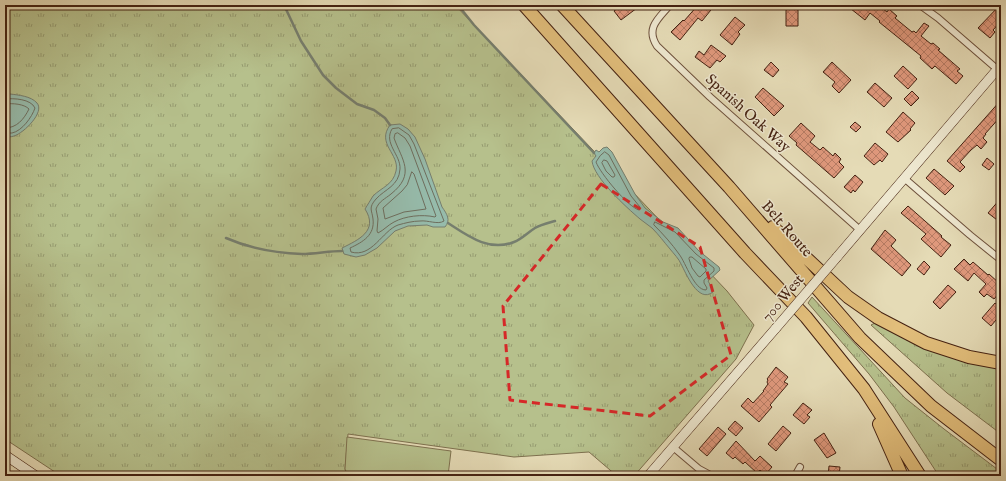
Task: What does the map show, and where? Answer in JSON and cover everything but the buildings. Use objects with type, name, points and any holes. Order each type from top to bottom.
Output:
[{"type":"highway","points":[[524,5],[745,253],[806,318],[864,390],[920,476]]},
{"type":"highway","name":"Belt Route","points":[[562,5],[729,187],[860,338],[931,406],[1001,460]]},
{"type":"highway","points":[[729,187],[848,297],[878,318],[926,343],[969,357],[1001,363]]},
{"type":"highway","points":[[864,390],[902,476]]},
{"type":"main road","name":"700 West","points":[[648,476],[999,67]]},
{"type":"main road","points":[[5,455],[36,476]]},
{"type":"street","points":[[920,5],[999,67]]},
{"type":"street","name":"Spanish Oak Way","points":[[666,7],[652,31],[651,36],[657,46],[710,97],[860,230]]},
{"type":"street","points":[[904,178],[1001,260]]},
{"type":"street","points":[[672,448],[699,469],[712,476]]},
{"type":"street","points":[[795,476],[800,467]]},
{"type":"highlighted area","points":[[601,184],[700,247],[731,355],[650,416],[510,400],[503,306]]},
{"type":"green space","points":[[5,5],[455,5],[727,291],[754,325],[736,359],[634,476],[617,476],[589,452],[514,457],[348,434],[345,469],[347,476],[61,476],[5,439]]},
{"type":"green space","points":[[812,297],[905,398],[1001,472],[1001,476],[939,476],[894,407],[869,374],[808,303]]},
{"type":"green space","points":[[875,323],[929,350],[977,364],[1001,368],[1001,434],[947,393],[871,325]]},
{"type":"green space","points":[[347,437],[451,451],[448,476],[348,476],[345,469]]},
{"type":"water","points":[[10,94],[24,96],[31,99],[37,103],[39,107],[36,117],[28,127],[14,136],[5,137],[5,95]]},
{"type":"water","points":[[400,124],[408,129],[415,137],[425,159],[442,207],[448,217],[448,222],[445,227],[433,227],[427,225],[408,226],[395,231],[377,248],[365,255],[356,257],[344,254],[342,248],[360,238],[368,229],[370,223],[365,209],[373,196],[390,183],[395,176],[395,159],[387,143],[386,132],[390,125]]},
{"type":"water","points":[[607,147],[612,152],[635,194],[645,208],[663,222],[678,228],[699,251],[719,267],[720,270],[708,281],[713,292],[708,295],[702,294],[693,286],[678,258],[659,236],[652,228],[619,200],[598,176],[592,161],[596,156],[594,153],[596,150],[599,152],[603,148]]},
{"type":"waterway","points":[[284,5],[301,41],[323,75],[336,88],[357,104],[374,110],[385,118],[390,125]]},
{"type":"waterway","points":[[458,5],[474,25],[594,153]]},
{"type":"waterway","points":[[448,223],[479,241],[487,244],[505,245],[520,239],[537,227],[555,221]]},
{"type":"waterway","points":[[226,238],[254,248],[282,253],[307,254],[342,251]]}]
